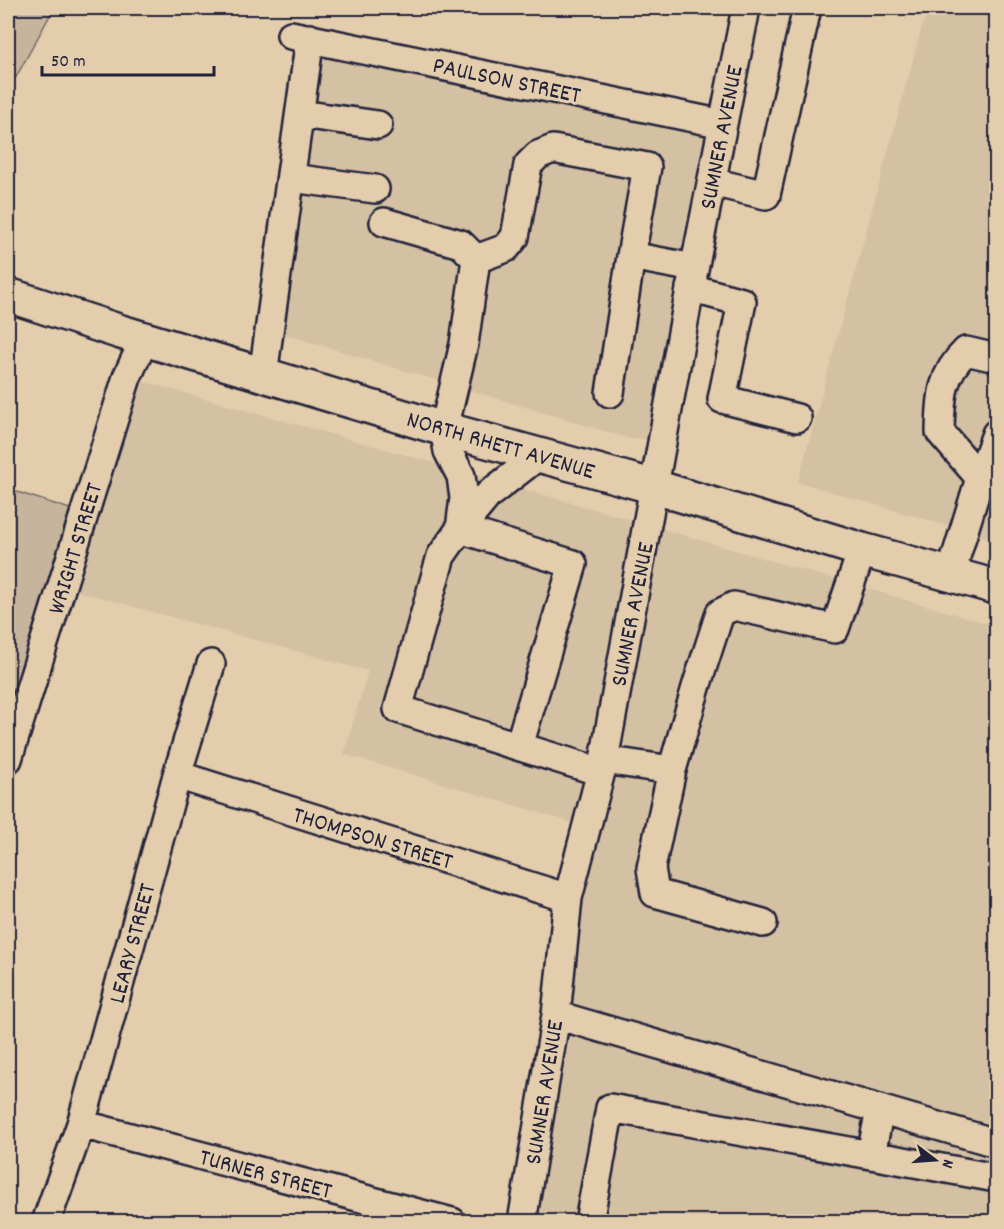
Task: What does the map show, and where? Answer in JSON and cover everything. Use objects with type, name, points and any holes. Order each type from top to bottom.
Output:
[{"type":"main road","name":"NORTH RHETT AVENUE","points":[[8,295],[444,429],[996,587]]},
{"type":"street","name":"SUMNER AVENUE","points":[[522,1221],[556,1015],[568,898],[603,766],[692,278],[746,8]]},
{"type":"street","points":[[712,182],[766,195],[807,8]]},
{"type":"street","name":"PAULSON STREET","points":[[300,114],[301,36],[723,124]]},
{"type":"street","points":[[263,375],[300,114],[378,125]]},
{"type":"street","points":[[476,259],[506,248],[515,237],[528,165],[538,155],[552,149],[647,167],[610,393]]},
{"type":"street","points":[[291,178],[375,189]]},
{"type":"street","points":[[384,222],[461,244],[476,259]]},
{"type":"street","points":[[631,256],[692,278],[742,302],[722,399],[797,418]]},
{"type":"street","points":[[460,529],[464,498],[461,476],[448,451],[444,429],[464,344],[476,259]]},
{"type":"street","name":"WRIGHT STREET","points":[[8,759],[127,377],[145,338]]},
{"type":"street","points":[[980,478],[940,432],[942,392],[955,362],[966,351],[996,358]]},
{"type":"street","points":[[951,573],[996,434]]},
{"type":"street","points":[[538,456],[489,494],[441,556],[398,709],[519,746],[603,766],[672,770]]},
{"type":"street","points":[[460,529],[573,564],[519,746]]},
{"type":"street","points":[[763,923],[655,893],[651,868],[672,770],[720,613],[734,606],[835,629],[862,550]]},
{"type":"street","name":"LEARY STREET","points":[[46,1221],[81,1124],[177,775],[211,664]]},
{"type":"street","name":"THOMPSON STREET","points":[[177,775],[568,898]]},
{"type":"street","points":[[556,1015],[996,1143]]},
{"type":"street","points":[[589,1221],[610,1108],[996,1178]]},
{"type":"street","points":[[871,1155],[880,1109]]},
{"type":"street","name":"TURNER STREET","points":[[81,1124],[452,1221]]},
{"type":"shaded area","points":[[8,8],[54,8],[8,88]]},
{"type":"shaded area","points":[[927,8],[996,8],[996,540],[798,482]]},
{"type":"shaded area","points":[[310,38],[723,124],[662,444],[639,438],[631,439],[270,330]]},
{"type":"shaded area","points":[[127,377],[445,466],[996,626],[996,1221],[521,1221],[587,827],[344,754],[368,671],[62,587]]},
{"type":"shaded area","points":[[8,489],[70,509],[8,711]]}]
